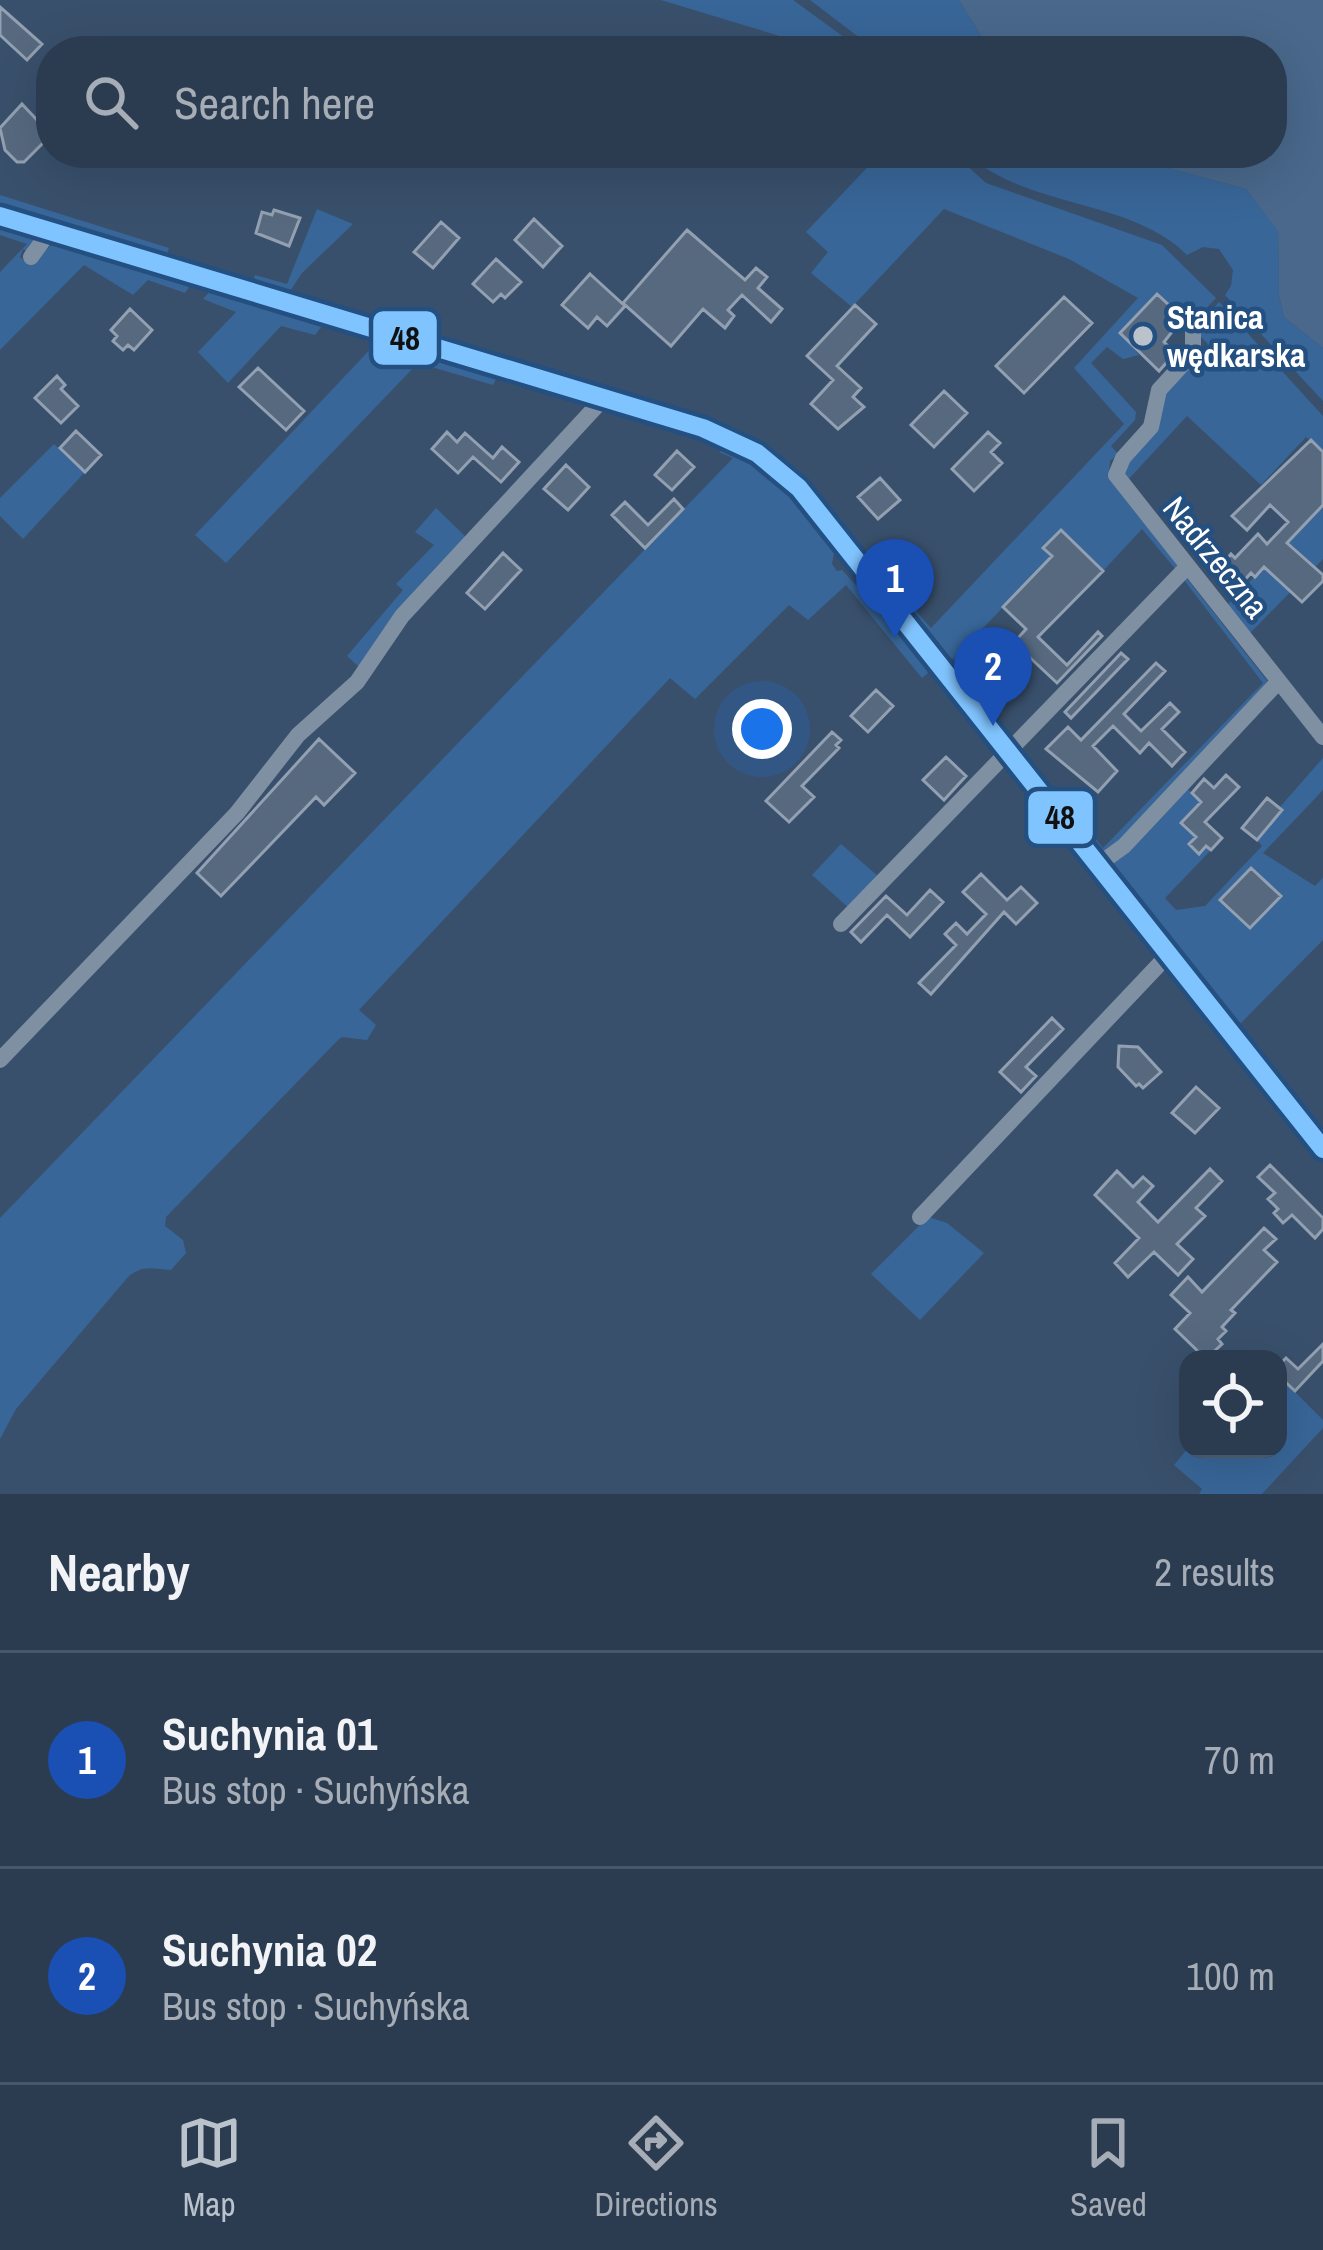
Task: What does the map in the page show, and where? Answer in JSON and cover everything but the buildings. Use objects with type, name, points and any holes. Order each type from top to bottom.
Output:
[{"type":"street","points":[[0,216],[703,428],[769,460],[799,488],[1323,1149]]},
{"type":"street","points":[[31,256],[50,231]]},
{"type":"street","name":"Nadrzeczna","points":[[1193,326],[1193,353],[1160,390],[1151,428],[1123,458],[1116,475],[1323,737]]},
{"type":"street","points":[[0,1060],[237,812],[298,735],[357,682],[402,616],[604,398]]},
{"type":"street","points":[[841,924],[1187,567]]},
{"type":"street","points":[[1099,864],[1124,846],[1278,682]]},
{"type":"street","points":[[920,1217],[1168,954]]},
{"type":"shaded area","points":[[661,0],[793,0],[842,36],[780,36]]},
{"type":"shaded area","points":[[810,0],[959,0],[981,36],[857,36]]},
{"type":"shaded area","points":[[959,0],[1323,0],[1323,348],[1284,317],[1278,231],[1246,189],[1168,168],[1287,168],[1287,36],[981,36]]},
{"type":"shaded area","points":[[867,168],[970,168],[986,183],[1162,245],[1216,298],[1195,320],[1185,321],[1157,295],[1121,333],[1139,355],[1123,359],[1107,347],[1091,363],[1136,412],[1135,420],[1111,446],[1118,454],[1110,461],[1109,473],[1178,566],[1177,571],[1142,529],[1103,571],[1060,530],[1043,547],[1052,557],[950,662],[898,597],[905,592],[903,597],[931,628],[1124,424],[1074,368],[1138,298],[1069,259],[944,209],[852,307],[811,273],[828,252],[806,232]]},
{"type":"shaded area","points":[[986,168],[1168,168],[1246,189],[1278,230],[1284,317],[1323,348],[1323,401],[1225,295],[1233,270],[1219,249],[1203,247],[1187,255],[1137,223],[1018,185]]},
{"type":"shaded area","points":[[0,195],[169,248],[166,257],[0,205]]},
{"type":"shaded area","points":[[317,209],[353,224],[302,273],[288,294],[253,283],[255,275],[287,284]]},
{"type":"shaded area","points":[[0,224],[38,235],[29,253],[23,249],[20,257],[29,265],[56,241],[189,281],[189,287],[185,293],[148,280],[133,295],[84,265],[0,350],[0,272],[27,244],[0,235]]},
{"type":"shaded area","points":[[213,288],[324,323],[315,335],[281,326],[228,383],[198,352],[236,312],[203,299]]},
{"type":"shaded area","points":[[1219,302],[1323,416],[1323,452],[1306,437],[1261,485],[1187,416],[1125,483],[1131,446],[1167,390],[1208,344],[1198,334],[1198,324]]},
{"type":"shaded area","points":[[378,341],[498,375],[493,385],[418,363],[226,563],[195,535]]},
{"type":"shaded area","points":[[54,444],[85,472],[23,539],[0,516],[0,498]]},
{"type":"shaded area","points":[[727,446],[761,467],[788,492],[834,553],[832,564],[837,571],[842,570],[926,662],[928,673],[922,678],[846,585],[808,620],[789,605],[695,699],[670,678],[359,1010],[376,1025],[367,1040],[338,1040],[166,1217],[165,1226],[183,1240],[186,1253],[171,1270],[143,1269],[128,1277],[16,1409],[0,1439],[0,1218],[733,458],[719,452]]},
{"type":"shaded area","points":[[1323,505],[1323,559],[1250,633],[1228,604]]},
{"type":"shaded area","points":[[436,508],[467,538],[359,667],[347,656],[403,590],[396,584],[434,545],[415,532]]},
{"type":"shaded area","points":[[1185,576],[1272,687],[1122,839],[1101,852],[1055,796],[1059,793],[1103,848],[1263,683]]},
{"type":"shaded area","points":[[1323,758],[1323,790],[1263,853],[1315,886],[1323,878],[1323,940],[1238,1026],[1112,863],[1186,787],[1201,802],[1181,822],[1196,837],[1189,845],[1198,853],[1206,846],[1211,850],[1165,898],[1176,910],[1205,906],[1262,846],[1257,840],[1279,808]]},
{"type":"shaded area","points":[[841,844],[879,877],[850,909],[812,875]]},
{"type":"shaded area","points":[[928,1217],[947,1223],[984,1253],[920,1320],[871,1274]]},
{"type":"shaded area","points":[[1287,1384],[1323,1420],[1323,1428],[1262,1494],[1199,1494],[1202,1489],[1174,1465],[1180,1458],[1287,1458]]},
{"type":"transit line","name":"48","points":[[0,216],[703,428],[757,453],[799,488],[1323,1149]]},
{"type":"place","name":"Stanica wędkarska","points":[[1143,336]]},
{"type":"place","name":"Suchynia 01","points":[[895,638]]},
{"type":"place","name":"Suchynia 02","points":[[993,726]]}]
